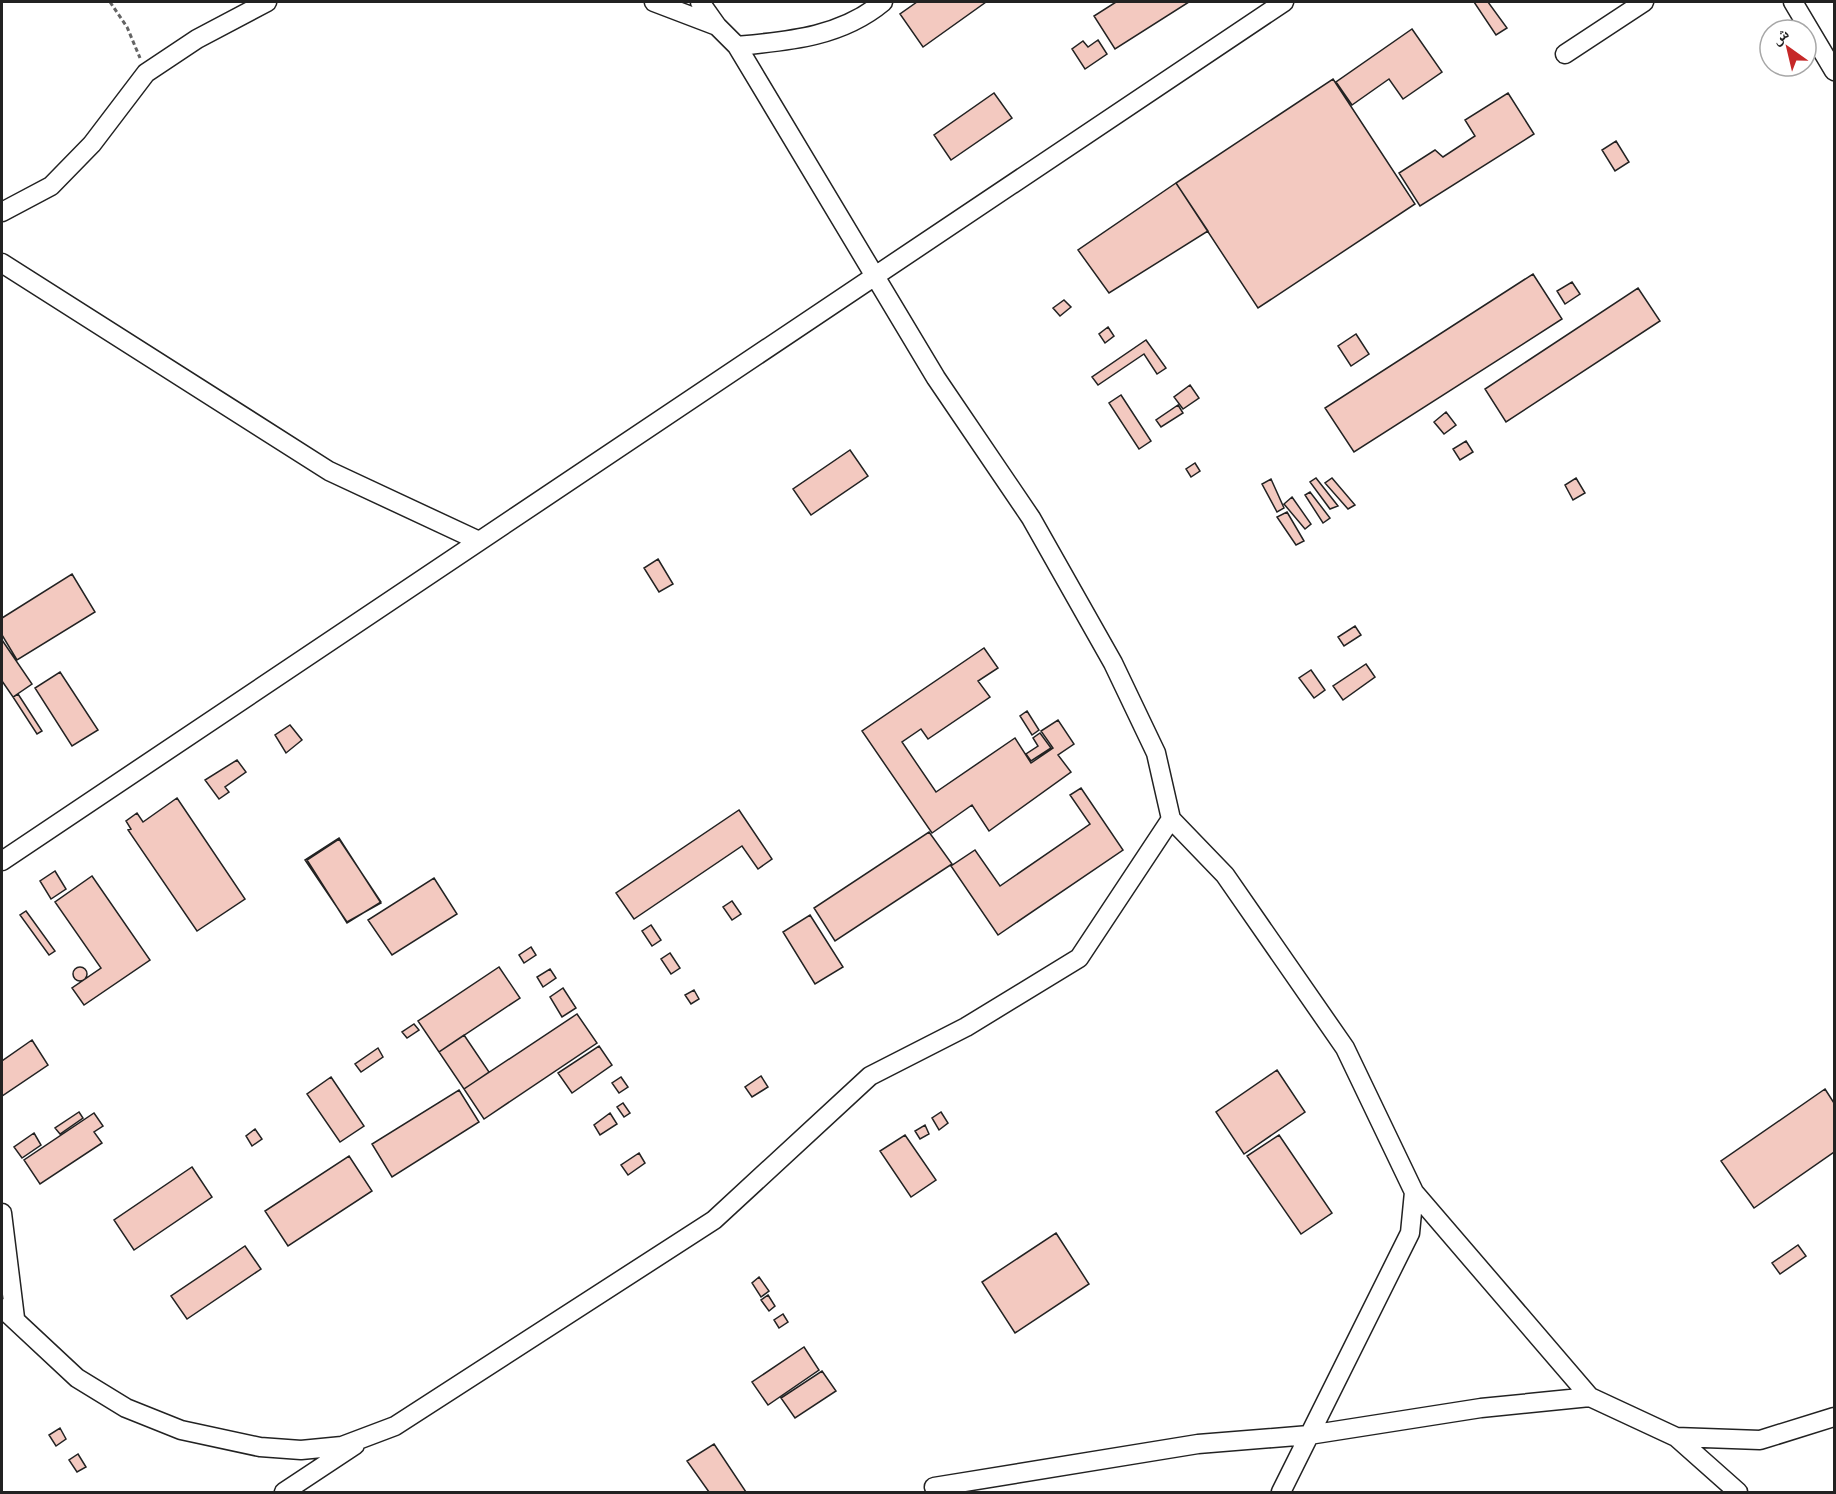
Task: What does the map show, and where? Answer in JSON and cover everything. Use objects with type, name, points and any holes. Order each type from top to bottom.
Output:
[{"type":"street","points":[[2,212],[51,186],[92,144],[146,73],[197,39],[267,2]]},
{"type":"street","points":[[654,2],[717,26]]},
{"type":"street","points":[[700,2],[717,26],[737,46],[936,378],[1031,518],[1113,663],[1156,753],[1171,819],[1225,875],[1345,1048],[1414,1192],[1590,1397],[1676,1437],[1738,1492]]},
{"type":"street","points":[[737,46],[804,40],[868,14],[883,2]]},
{"type":"street","points":[[2,861],[1284,2]]},
{"type":"street","points":[[1564,54],[1649,2]]},
{"type":"street","points":[[1793,2],[1834,71]]},
{"type":"street","points":[[2,263],[329,471],[480,541]]},
{"type":"street","points":[[2,1213],[8,1313],[55,1360],[77,1378],[126,1408],[163,1424],[210,1438],[280,1450],[322,1449],[362,1440],[395,1426],[714,1220],[870,1076],[966,1027],[1079,958],[1171,819]]},
{"type":"street","points":[[1281,1492],[1410,1233],[1414,1192]]},
{"type":"street","points":[[934,1486],[1198,1444],[1309,1435],[1481,1408],[1590,1397]]},
{"type":"street","points":[[1676,1437],[1760,1440],[1834,1417]]},
{"type":"street","points":[[284,1492],[362,1440]]},
{"type":"path","points":[[110,2],[127,27],[146,73]]},
{"type":"building","points":[[917,2],[986,2],[923,47],[900,14]]},
{"type":"building","points":[[1116,2],[1189,2],[1115,49],[1094,16]]},
{"type":"building","points":[[1474,2],[1488,2],[1507,28],[1496,35]]},
{"type":"building","points":[[1412,29],[1442,72],[1403,99],[1389,79],[1352,105],[1336,82]]},
{"type":"building","points":[[1098,40],[1107,54],[1085,69],[1072,49],[1083,41],[1088,47]]},
{"type":"building","points":[[1333,79],[1415,204],[1258,308],[1176,183]]},
{"type":"building","points":[[994,93],[1012,118],[951,160],[934,135]]},
{"type":"building","points":[[1508,93],[1534,134],[1420,206],[1399,173],[1435,150],[1443,157],[1475,136],[1465,120]]},
{"type":"building","points":[[1616,141],[1629,162],[1615,171],[1602,150]]},
{"type":"building","points":[[1176,183],[1208,231],[1109,293],[1078,250]]},
{"type":"building","points":[[1533,274],[1562,319],[1354,452],[1325,408]]},
{"type":"building","points":[[1572,282],[1580,294],[1565,304],[1557,291]]},
{"type":"building","points":[[1638,288],[1660,321],[1506,422],[1485,389]]},
{"type":"building","points":[[1064,300],[1071,307],[1060,316],[1053,308]]},
{"type":"building","points":[[1108,327],[1114,336],[1105,343],[1099,334]]},
{"type":"building","points":[[1356,334],[1369,354],[1351,366],[1338,346]]},
{"type":"building","points":[[1146,340],[1166,368],[1157,374],[1144,354],[1098,385],[1092,377]]},
{"type":"building","points":[[1190,385],[1199,398],[1183,409],[1174,397]]},
{"type":"building","points":[[1121,395],[1151,441],[1139,449],[1109,403]]},
{"type":"building","points":[[1178,405],[1183,413],[1161,427],[1156,420]]},
{"type":"building","points":[[1446,412],[1456,425],[1444,434],[1434,422]]},
{"type":"building","points":[[1466,441],[1473,452],[1460,460],[1453,449]]},
{"type":"building","points":[[850,450],[868,476],[811,515],[793,489]]},
{"type":"building","points":[[1195,463],[1200,471],[1191,477],[1186,469]]},
{"type":"building","points":[[1316,478],[1338,506],[1330,509],[1310,482]]},
{"type":"building","points":[[1332,478],[1355,505],[1348,509],[1325,483]]},
{"type":"building","points":[[1576,478],[1585,493],[1573,500],[1565,485]]},
{"type":"building","points":[[1271,479],[1284,508],[1277,512],[1262,484]]},
{"type":"building","points":[[1310,492],[1330,518],[1323,523],[1305,495]]},
{"type":"building","points":[[1292,497],[1311,524],[1305,529],[1284,504]]},
{"type":"building","points":[[1287,512],[1304,541],[1296,545],[1277,517]]},
{"type":"building","points":[[658,559],[673,584],[659,592],[644,568]]},
{"type":"building","points":[[72,574],[95,612],[17,660],[2,635],[2,618]]},
{"type":"building","points":[[1355,626],[1361,635],[1344,646],[1338,637]]},
{"type":"building","points":[[2,640],[32,684],[13,697],[2,681]]},
{"type":"building","points":[[984,648],[998,668],[978,681],[990,697],[928,739],[921,729],[902,742],[936,792],[1015,738],[1031,763],[1053,748],[1041,731],[1058,720],[1074,744],[1058,755],[1071,772],[989,831],[972,805],[932,833],[862,731]]},
{"type":"building","points":[[1366,664],[1375,677],[1343,700],[1333,686]]},
{"type":"building","points":[[1311,670],[1325,690],[1314,698],[1299,678]]},
{"type":"building","points":[[60,672],[98,730],[72,746],[35,688]]},
{"type":"building","points":[[18,694],[42,731],[37,734],[13,697]]},
{"type":"building","points":[[1027,711],[1039,730],[1032,735],[1020,716]]},
{"type":"building","points":[[290,725],[302,740],[286,753],[275,735]]},
{"type":"building","points":[[1040,733],[1051,748],[1031,761],[1026,754],[1038,746],[1033,738]]},
{"type":"building","points":[[237,760],[246,772],[225,787],[229,792],[219,799],[205,780]]},
{"type":"building","points":[[1081,788],[1123,850],[998,935],[951,866],[975,850],[1000,886],[1090,824],[1070,795]]},
{"type":"building","points":[[177,798],[245,899],[197,931],[128,830],[131,829],[126,821],[137,813],[143,822]]},
{"type":"building","points":[[739,810],[772,859],[758,869],[742,846],[634,919],[616,893]]},
{"type":"building","points":[[929,832],[952,864],[835,941],[814,908]]},
{"type":"building","points":[[339,838],[381,903],[347,922],[305,860]]},
{"type":"building","points":[[339,839],[381,902],[347,923],[307,860]]},
{"type":"building","points":[[55,871],[66,889],[51,899],[40,881]]},
{"type":"building","points":[[92,876],[150,960],[84,1005],[72,988],[101,968],[55,902]]},
{"type":"building","points":[[434,878],[457,914],[392,955],[368,920]]},
{"type":"building","points":[[732,901],[741,914],[732,920],[723,907]]},
{"type":"building","points":[[26,911],[55,951],[49,955],[20,915]]},
{"type":"building","points":[[810,915],[843,967],[815,984],[783,932]]},
{"type":"building","points":[[651,925],[661,940],[652,946],[642,931]]},
{"type":"building","points":[[531,947],[536,955],[524,963],[519,955]]},
{"type":"building","points":[[670,953],[680,968],[671,974],[661,959]]},
{"type":"building","points":[[80,967],[85,969],[87,974],[85,979],[80,981],[75,979],[73,974],[75,969]]},
{"type":"building","points":[[499,967],[520,998],[439,1052],[418,1021]]},
{"type":"building","points":[[550,969],[556,978],[543,987],[537,977]]},
{"type":"building","points":[[563,988],[576,1008],[562,1017],[550,997]]},
{"type":"building","points":[[694,990],[699,999],[691,1004],[685,995]]},
{"type":"building","points":[[577,1014],[597,1043],[484,1119],[464,1089]]},
{"type":"building","points":[[414,1024],[419,1030],[407,1038],[402,1032]]},
{"type":"building","points":[[464,1035],[489,1072],[464,1089],[439,1052]]},
{"type":"building","points":[[32,1040],[48,1065],[2,1096],[2,1061]]},
{"type":"building","points":[[599,1046],[612,1065],[572,1093],[558,1073]]},
{"type":"building","points":[[378,1048],[383,1057],[361,1072],[355,1064]]},
{"type":"building","points":[[1277,1070],[1305,1112],[1244,1154],[1216,1112]]},
{"type":"building","points":[[761,1076],[768,1087],[752,1097],[745,1087]]},
{"type":"building","points":[[331,1077],[364,1126],[340,1142],[307,1094]]},
{"type":"building","points":[[621,1077],[628,1087],[619,1093],[612,1083]]},
{"type":"building","points":[[1825,1089],[1834,1103],[1834,1152],[1754,1208],[1721,1161]]},
{"type":"building","points":[[459,1090],[479,1122],[392,1177],[372,1144]]},
{"type":"building","points":[[623,1103],[630,1113],[624,1117],[617,1107]]},
{"type":"building","points":[[79,1112],[83,1118],[60,1134],[55,1128]]},
{"type":"building","points":[[941,1112],[948,1123],[939,1130],[932,1118]]},
{"type":"building","points":[[94,1113],[103,1126],[94,1132],[102,1143],[40,1184],[24,1160]]},
{"type":"building","points":[[610,1113],[617,1124],[600,1135],[594,1125]]},
{"type":"building","points":[[925,1125],[929,1134],[920,1139],[915,1131]]},
{"type":"building","points":[[255,1129],[262,1139],[252,1146],[246,1136]]},
{"type":"building","points":[[34,1133],[41,1145],[22,1158],[14,1147]]},
{"type":"building","points":[[905,1135],[936,1180],[911,1197],[880,1151]]},
{"type":"building","points":[[1279,1135],[1332,1213],[1301,1234],[1247,1156]]},
{"type":"building","points":[[639,1153],[645,1163],[628,1175],[621,1165]]},
{"type":"building","points":[[349,1156],[372,1191],[288,1246],[265,1211]]},
{"type":"building","points":[[192,1167],[212,1197],[134,1250],[114,1220]]},
{"type":"building","points":[[1056,1233],[1089,1284],[1015,1333],[982,1282]]},
{"type":"building","points":[[1798,1245],[1806,1256],[1780,1274],[1772,1263]]},
{"type":"building","points":[[245,1246],[261,1269],[187,1319],[171,1296]]},
{"type":"building","points":[[759,1277],[769,1291],[761,1297],[752,1283]]},
{"type":"building","points":[[768,1295],[775,1306],[769,1311],[761,1300]]},
{"type":"building","points":[[783,1314],[788,1322],[779,1328],[774,1320]]},
{"type":"building","points":[[804,1347],[819,1370],[768,1405],[752,1382]]},
{"type":"building","points":[[822,1371],[836,1391],[795,1418],[781,1398]]},
{"type":"building","points":[[60,1428],[66,1439],[56,1446],[49,1435]]},
{"type":"building","points":[[714,1444],[746,1492],[709,1492],[687,1461]]},
{"type":"building","points":[[78,1454],[86,1467],[77,1472],[69,1460]]}]
